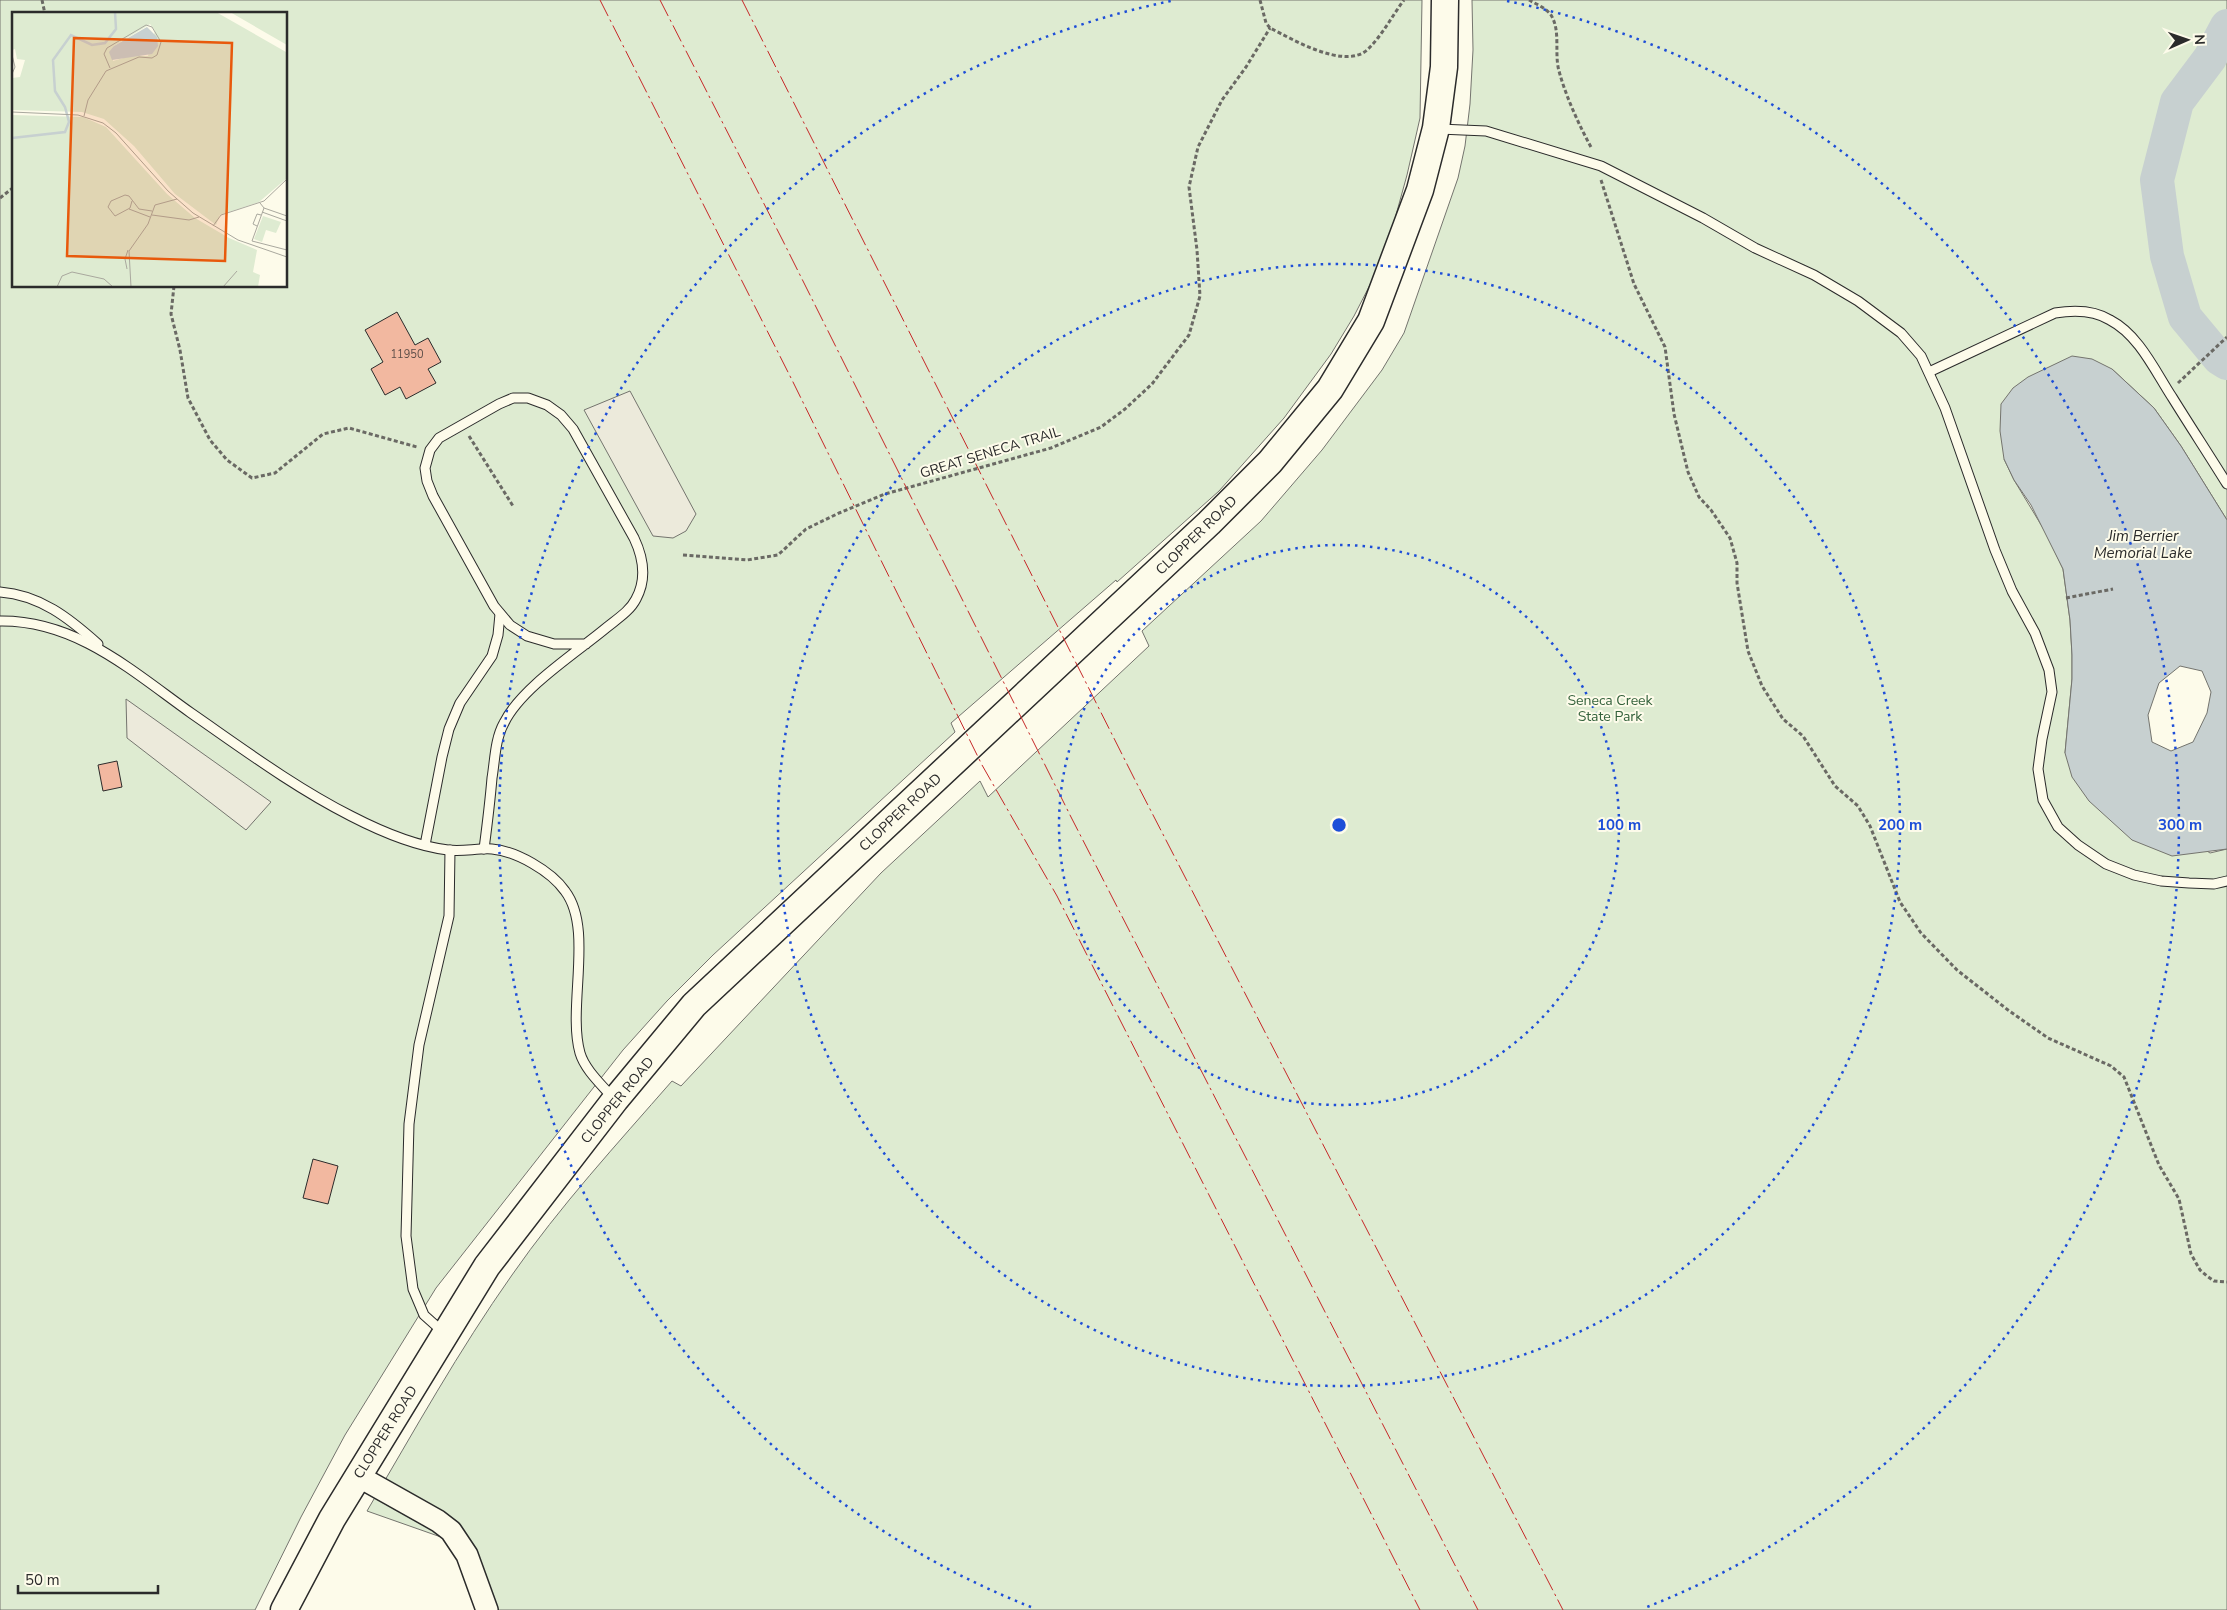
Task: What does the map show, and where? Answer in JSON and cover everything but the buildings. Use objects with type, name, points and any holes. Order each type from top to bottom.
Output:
[{"type":"main road","name":"CLOPPER ROAD","points":[[284,1610],[332,1519],[487,1266],[615,1100],[694,1005],[1202,530],[1270,462],[1330,389],[1371,321],[1420,190],[1436,128],[1444,67],[1445,0]]},
{"type":"street","points":[[358,1476],[438,1521],[451,1531],[467,1555],[487,1610]]},
{"type":"lane","points":[[1436,128],[1486,131],[1601,166],[1703,218],[1755,248],[1814,275],[1858,301],[1901,333],[1921,356],[1945,408],[1995,550],[2012,591],[2035,633],[2049,670],[2052,692],[2038,769],[2043,800],[2058,827],[2078,845],[2106,864],[2134,875],[2161,881],[2190,883],[2214,884],[2227,881]]},
{"type":"lane","points":[[1929,372],[2055,314],[2070,310],[2092,313],[2111,320],[2123,330],[2146,356],[2227,484]]},
{"type":"lane","points":[[484,850],[496,747],[504,723],[517,704],[533,688],[630,609],[637,599],[643,567],[640,552],[634,538],[574,429],[561,415],[547,405],[528,398],[513,398],[439,438],[430,450],[425,468],[427,481],[432,496],[494,606],[510,625],[527,636],[554,644],[586,644]]},
{"type":"lane","points":[[0,592],[32,597],[54,608],[78,626],[108,653],[286,780],[352,817],[391,834],[425,845],[450,850],[484,850],[512,853],[533,864],[566,891],[574,910],[578,937],[576,1020],[580,1055],[590,1072],[615,1100]]},
{"type":"lane","points":[[425,845],[449,729],[460,703],[492,656],[498,635],[500,614]]},
{"type":"lane","points":[[0,620],[16,620],[45,625],[74,635],[108,653]]},
{"type":"lane","points":[[445,1334],[424,1315],[413,1288],[406,1236],[409,1124],[419,1045],[449,916],[450,850]]},
{"type":"path","points":[[1260,0],[1266,23],[1270,28],[1321,54],[1354,55],[1365,52],[1376,40],[1404,0]]},
{"type":"path","points":[[1529,0],[1550,13],[1556,25],[1556,55],[1559,71],[1583,133],[1601,166],[1601,180],[1634,284],[1665,347],[1674,414],[1688,472],[1699,497],[1711,510],[1730,538],[1737,563],[1737,583],[1748,651],[1762,686],[1783,719],[1803,736],[1835,786],[1858,806],[1870,826],[1900,902],[1922,933],[1957,970],[2008,1010],[2048,1038],[2110,1066],[2124,1077],[2159,1165],[2179,1199],[2191,1254],[2200,1270],[2207,1276],[2214,1281],[2227,1282]]},
{"type":"path","name":"GREAT SENECA TRAIL","points":[[684,555],[748,560],[778,555],[806,530],[839,513],[885,494],[1051,448],[1101,427],[1125,409],[1152,384],[1190,335],[1200,296],[1197,250],[1189,187],[1198,147],[1222,100],[1246,67],[1270,28]]},
{"type":"path","points":[[0,198],[12,189]]},
{"type":"path","points":[[174,288],[171,314],[180,350],[188,398],[210,440],[227,460],[252,478],[275,473],[323,434],[349,428],[430,450]]},
{"type":"path","points":[[2169,392],[2227,338]]},
{"type":"path","points":[[462,425],[513,506]]},
{"type":"path","points":[[2066,598],[2112,589]]},
{"type":"green space","points":[[0,0],[1422,0],[1420,118],[1407,175],[1391,233],[1373,279],[1354,316],[1331,354],[1284,418],[1219,491],[1117,582],[1116,580],[951,723],[955,732],[713,955],[667,1001],[623,1050],[436,1288],[345,1435],[301,1517],[255,1610],[0,1610]]},
{"type":"green space","name":"Seneca Creek State Park","points":[[1472,0],[2227,0],[2227,520],[2181,446],[2154,408],[2112,369],[2004,459],[2014,480],[2046,533],[2063,569],[2070,620],[2072,655],[2072,679],[2065,753],[2210,853],[2227,849],[2227,1610],[493,1610],[475,1549],[367,1511],[455,1362],[492,1303],[530,1249],[589,1176],[672,1081],[681,1086],[881,873],[980,781],[988,797],[1149,646],[1142,631],[1261,521],[1322,450],[1382,370],[1404,333],[1458,178],[1465,146],[1470,104],[1473,50]]},
{"type":"shaded area","points":[[630,391],[696,514],[686,531],[673,538],[653,536],[584,410]]},
{"type":"shaded area","points":[[126,699],[271,802],[246,830],[127,738]]},
{"type":"water","name":"Jim Berrier Memorial Lake","points":[[2072,356],[2092,359],[2112,369],[2154,408],[2181,446],[2227,520],[2227,849],[2172,856],[2132,840],[2089,801],[2072,777],[2065,753],[2072,679],[2072,655],[2070,620],[2063,569],[2031,505],[2014,480],[2004,459],[2000,431],[2001,404],[2013,388],[2028,377]],"holes":[[[2180,666],[2202,671],[2211,692],[2207,713],[2193,742],[2171,751],[2152,742],[2148,715],[2159,683]]]},
{"type":"waterway","points":[[2227,26],[2210,58],[2177,102],[2157,180],[2167,256],[2185,317],[2219,358],[2227,363]]},
{"type":"power","points":[[600,0],[793,382],[982,765],[1057,896],[1420,1610]]},
{"type":"power","points":[[660,0],[783,241],[1071,817],[1478,1610]]},
{"type":"power","points":[[742,0],[1135,780],[1563,1610]]}]
